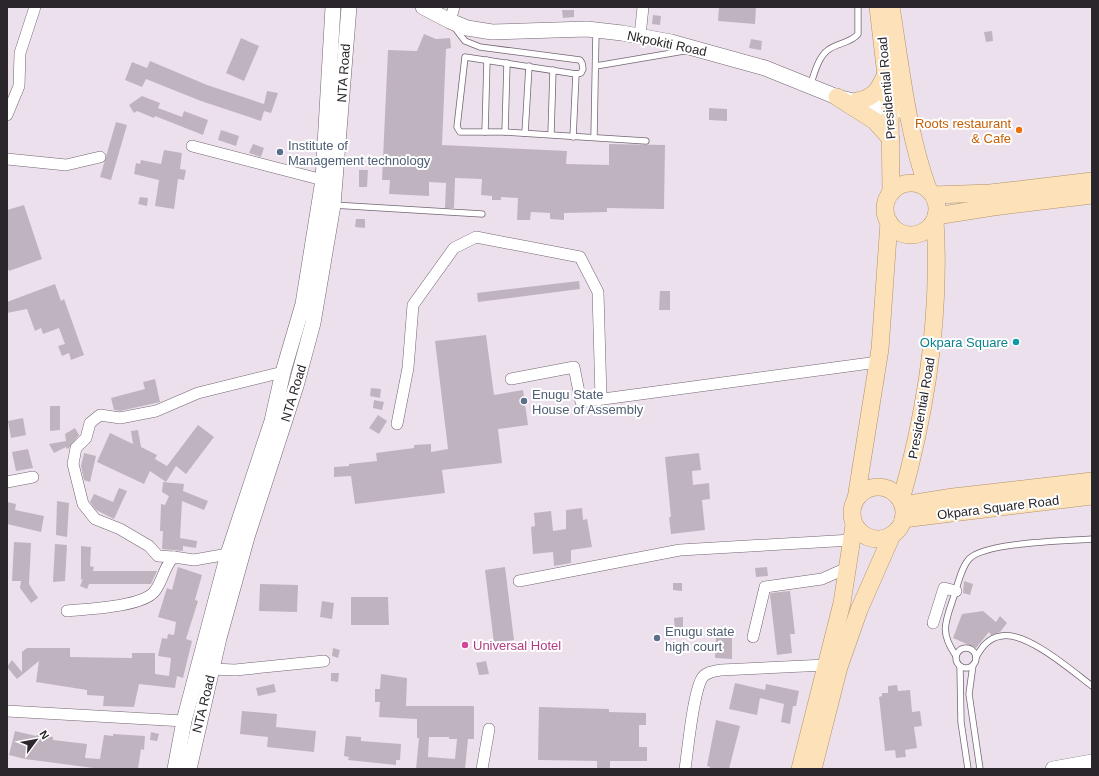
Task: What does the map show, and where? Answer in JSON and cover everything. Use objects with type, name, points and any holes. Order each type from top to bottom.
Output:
[{"type":"main road","name":"NTA Road","points":[[175,769],[184,721],[228,554],[272,421],[283,372],[303,304],[323,180],[333,7]]},
{"type":"main road","name":"NTA Road","points":[[189,769],[212,669],[247,537],[296,386],[311,330],[333,205],[350,7]]},
{"type":"main road","name":"Nkpokiti Road","points":[[423,7],[450,21],[468,28],[492,32],[596,30],[640,36],[696,49],[764,68],[837,97],[890,110],[908,111]]},
{"type":"main road","name":"Presidential Road","points":[[878,7],[890,110],[891,193]]},
{"type":"main road","name":"Presidential Road","points":[[891,7],[908,111],[921,170],[931,192]]},
{"type":"main road","points":[[857,101],[866,99],[876,93],[886,74]]},
{"type":"main road","points":[[837,97],[875,121],[891,139]]},
{"type":"main road","points":[[931,192],[990,193],[1092,181]]},
{"type":"main road","points":[[800,769],[842,603],[848,570],[853,532],[852,514],[856,499],[878,362],[889,222],[886,208],[891,193],[904,184],[921,185],[931,192],[937,205],[936,218],[926,230],[913,235],[899,232],[889,222]]},
{"type":"main road","points":[[936,218],[993,207],[1092,195]]},
{"type":"main road","name":"Presidential Road","points":[[902,508],[917,441],[932,347],[936,286],[936,218]]},
{"type":"main road","points":[[902,508],[945,498],[1092,481]]},
{"type":"main road","points":[[813,769],[839,667],[871,581],[892,535],[899,528],[902,508],[895,493],[878,487],[866,490],[856,499]]},
{"type":"main road","name":"Okpara Square Road","points":[[902,508],[1092,496]]},
{"type":"main road","points":[[853,532],[859,531],[871,538],[885,538],[892,535]]},
{"type":"main road","points":[[848,570],[871,581]]},
{"type":"main road","points":[[1053,769],[1092,762]]},
{"type":"street","points":[[7,115],[19,86],[20,53],[35,7]]},
{"type":"street","points":[[450,21],[454,7]]},
{"type":"street","points":[[640,36],[643,7]]},
{"type":"street","points":[[192,146],[323,180]]},
{"type":"street","points":[[7,159],[66,165],[100,157]]},
{"type":"street","points":[[397,424],[408,368],[413,305],[454,248],[476,237],[580,257],[598,292],[601,398]]},
{"type":"street","points":[[511,379],[574,367],[581,402],[601,398],[878,362]]},
{"type":"street","points":[[228,554],[194,560],[174,556],[158,556],[149,546],[120,530],[95,519],[83,504],[73,464],[76,448],[86,438],[90,423],[100,415],[120,418],[156,411],[198,392],[283,372]]},
{"type":"street","points":[[7,482],[33,477]]},
{"type":"street","points":[[519,581],[680,550],[853,532]]},
{"type":"street","points":[[67,611],[118,606],[147,597],[155,591],[174,556]]},
{"type":"street","points":[[753,637],[765,587],[822,579],[848,570]]},
{"type":"street","points":[[933,622],[944,588],[956,591]]},
{"type":"street","points":[[212,669],[235,670],[324,662]]},
{"type":"street","points":[[685,769],[696,700],[701,679],[704,675],[721,670],[826,666]]},
{"type":"street","points":[[7,711],[184,721]]},
{"type":"street","points":[[482,769],[489,729]]},
{"type":"lane","points":[[810,86],[822,56],[827,50],[851,40],[858,34],[858,7]]},
{"type":"lane","points":[[450,21],[465,41],[480,47],[580,60],[583,69],[581,73],[576,74],[467,56],[464,58],[457,126],[460,132],[551,134],[573,137],[646,141]]},
{"type":"lane","points":[[594,137],[596,30]]},
{"type":"lane","points":[[596,66],[696,49]]},
{"type":"lane","points":[[485,132],[487,60]]},
{"type":"lane","points":[[505,132],[507,63]]},
{"type":"lane","points":[[525,133],[529,66]]},
{"type":"lane","points":[[551,134],[554,70]]},
{"type":"lane","points":[[573,137],[576,74]]},
{"type":"lane","points":[[333,205],[482,214]]},
{"type":"lane","points":[[968,769],[960,722],[960,666],[947,640],[944,624],[966,564],[980,551],[1020,544],[1092,539]]},
{"type":"lane","points":[[980,769],[969,694],[973,665],[976,657],[982,647],[990,640],[1001,636],[1019,637],[1034,645],[1092,686]]},
{"type":"lane","points":[[956,656],[961,650],[968,648],[974,652],[976,657]]},
{"type":"lane","points":[[960,666],[966,668],[973,665]]},
{"type":"building","points":[[719,7],[756,7],[755,24],[718,21]]},
{"type":"building","points":[[562,10],[574,10],[574,17],[563,18]]},
{"type":"building","points":[[653,15],[661,16],[660,25],[652,24]]},
{"type":"building","points":[[992,31],[993,41],[986,42],[984,32]]},
{"type":"building","points":[[424,34],[436,39],[450,38],[451,48],[446,49],[442,145],[567,151],[566,164],[609,165],[609,144],[665,145],[664,209],[607,208],[607,212],[564,213],[564,220],[550,219],[550,213],[531,212],[530,220],[517,220],[518,198],[501,197],[501,200],[492,200],[492,196],[481,195],[482,179],[455,178],[454,208],[445,208],[446,183],[429,182],[429,196],[389,194],[390,180],[382,180],[388,50],[417,51]]},
{"type":"building","points":[[241,38],[259,46],[244,81],[226,73]]},
{"type":"building","points":[[751,39],[762,41],[761,50],[749,48]]},
{"type":"building","points":[[150,61],[207,85],[264,104],[267,91],[278,93],[271,113],[264,111],[261,121],[201,101],[146,79],[142,87],[125,80],[132,62],[147,68]]},
{"type":"building","points":[[142,96],[160,103],[158,108],[182,117],[184,111],[208,120],[203,135],[155,116],[154,118],[137,111],[134,113],[129,105]]},
{"type":"building","points":[[709,108],[727,109],[727,121],[709,120]]},
{"type":"building","points":[[116,122],[127,125],[111,180],[100,177]]},
{"type":"building","points":[[221,130],[239,136],[236,146],[218,140]]},
{"type":"building","points":[[253,144],[264,148],[261,157],[249,153]]},
{"type":"building","points":[[164,150],[182,153],[180,169],[186,170],[184,180],[178,179],[174,209],[155,206],[159,180],[134,174],[136,163],[140,164],[141,160],[161,164]]},
{"type":"building","points":[[359,170],[368,170],[367,187],[359,187]]},
{"type":"building","points":[[140,197],[148,198],[147,206],[138,204]]},
{"type":"building","points":[[24,205],[42,259],[9,271],[7,267],[7,210]]},
{"type":"building","points":[[356,219],[365,219],[365,228],[355,227]]},
{"type":"building","points":[[579,281],[580,289],[478,302],[477,293]]},
{"type":"building","points":[[55,284],[61,301],[64,299],[84,355],[71,360],[69,353],[62,356],[58,346],[65,344],[59,328],[43,334],[41,328],[35,331],[27,309],[7,313],[7,302]]},
{"type":"building","points":[[660,291],[670,291],[670,310],[659,310]]},
{"type":"building","points":[[486,335],[494,395],[523,390],[528,425],[498,429],[502,463],[442,470],[445,493],[355,504],[351,476],[334,477],[334,467],[377,461],[376,453],[414,448],[414,445],[431,444],[431,452],[448,449],[435,341]]},
{"type":"building","points":[[155,379],[160,402],[120,411],[114,410],[111,398],[145,389],[143,382]]},
{"type":"building","points":[[371,388],[381,389],[380,398],[370,396]]},
{"type":"building","points":[[374,400],[384,402],[382,410],[373,408]]},
{"type":"building","points":[[50,406],[60,406],[60,430],[50,431]]},
{"type":"building","points":[[378,415],[387,421],[379,434],[369,428]]},
{"type":"building","points":[[23,418],[26,435],[11,438],[8,421]]},
{"type":"building","points":[[198,425],[214,437],[186,474],[176,466],[166,482],[150,471],[144,484],[97,462],[110,433],[133,444],[131,431],[138,430],[141,447],[157,455],[155,459],[167,466]]},
{"type":"building","points":[[75,428],[79,435],[69,448],[67,449],[66,447],[54,453],[49,444],[66,441],[65,434]]},
{"type":"building","points":[[28,449],[33,468],[16,471],[12,452]]},
{"type":"building","points":[[84,453],[96,456],[90,482],[84,480],[81,466]]},
{"type":"building","points":[[699,453],[701,470],[692,471],[693,485],[709,483],[710,499],[702,500],[705,530],[671,534],[669,517],[671,517],[665,457]]},
{"type":"building","points":[[163,482],[184,484],[183,491],[208,501],[204,510],[182,501],[180,538],[197,541],[196,548],[183,546],[183,551],[162,549],[163,531],[160,531],[161,504],[165,505],[169,496],[162,492]]},
{"type":"building","points":[[119,488],[127,491],[114,519],[96,510],[90,502],[94,494],[113,502]]},
{"type":"building","points":[[57,501],[69,503],[67,537],[56,535]]},
{"type":"building","points":[[7,502],[16,504],[15,510],[44,516],[41,532],[7,524]]},
{"type":"building","points":[[582,508],[583,520],[587,519],[592,547],[571,550],[571,563],[554,566],[553,552],[533,554],[531,527],[535,526],[534,513],[551,511],[553,531],[566,529],[566,510]]},
{"type":"building","points":[[14,542],[31,543],[29,584],[38,598],[31,603],[20,588],[21,581],[12,581]]},
{"type":"building","points":[[55,544],[67,545],[65,581],[53,582]]},
{"type":"building","points":[[81,546],[91,547],[90,566],[94,567],[93,571],[157,571],[151,584],[89,584],[87,589],[80,586],[83,579],[81,580]]},
{"type":"building","points":[[178,567],[202,575],[195,600],[198,601],[186,639],[192,641],[183,678],[177,676],[175,688],[139,684],[134,707],[103,706],[104,696],[87,695],[87,690],[36,682],[39,661],[17,679],[7,667],[12,660],[22,672],[22,652],[27,648],[70,648],[70,657],[132,658],[132,653],[155,653],[155,674],[169,676],[171,658],[158,656],[162,638],[167,639],[168,634],[174,635],[176,622],[158,617],[167,588],[172,590]]},
{"type":"building","points":[[505,567],[514,640],[494,643],[485,570]]},
{"type":"building","points":[[767,567],[768,576],[756,577],[755,568]]},
{"type":"building","points":[[964,581],[973,584],[970,595],[963,593]]},
{"type":"building","points":[[673,583],[682,583],[682,591],[673,590]]},
{"type":"building","points":[[260,584],[298,585],[297,612],[259,611]]},
{"type":"building","points":[[790,591],[795,634],[790,634],[792,653],[777,655],[770,595],[771,593]]},
{"type":"building","points":[[351,597],[388,597],[389,625],[351,625]]},
{"type":"building","points":[[322,601],[334,603],[332,619],[320,617]]},
{"type":"building","points":[[983,611],[996,622],[1000,616],[1007,623],[1000,632],[991,635],[989,632],[976,648],[953,638],[962,614]]},
{"type":"building","points":[[683,617],[683,635],[675,635],[674,618]]},
{"type":"building","points":[[716,634],[732,635],[732,659],[715,658]]},
{"type":"building","points":[[333,648],[340,650],[338,658],[332,656]]},
{"type":"building","points":[[486,661],[489,674],[479,675],[476,663]]},
{"type":"building","points":[[331,673],[339,673],[338,682],[331,681]]},
{"type":"building","points":[[381,674],[407,678],[406,706],[474,706],[474,739],[468,739],[465,769],[416,769],[419,738],[417,738],[417,719],[379,717],[380,702],[375,702],[375,689],[380,689]],"holes":[[[429,737],[449,737],[449,739],[457,739],[455,759],[428,757]]]},
{"type":"building","points":[[735,683],[765,690],[766,684],[799,691],[796,706],[793,706],[790,724],[781,722],[784,704],[760,698],[757,715],[729,709]]},
{"type":"building","points":[[274,684],[276,692],[258,696],[256,688]]},
{"type":"building","points":[[897,685],[898,691],[910,690],[912,712],[920,711],[922,726],[914,727],[917,748],[905,750],[906,757],[896,758],[895,750],[885,751],[879,697],[882,696],[882,693],[888,693],[888,686]]},
{"type":"building","points":[[539,707],[609,709],[609,712],[646,713],[646,725],[639,725],[639,747],[647,747],[647,761],[610,761],[610,769],[597,769],[597,761],[538,760]]},
{"type":"building","points":[[242,711],[277,714],[276,727],[316,731],[314,752],[267,747],[268,737],[240,734]]},
{"type":"building","points":[[716,720],[740,726],[729,769],[710,769],[710,767],[707,766]]},
{"type":"building","points":[[15,731],[36,736],[53,737],[53,740],[87,744],[85,758],[100,759],[104,735],[113,736],[113,734],[145,736],[144,750],[141,749],[138,769],[101,769],[25,759],[9,755]]},
{"type":"building","points":[[151,732],[159,734],[157,741],[150,740]]},
{"type":"building","points":[[346,736],[361,737],[361,741],[401,744],[400,760],[396,760],[396,765],[348,760],[349,757],[344,756]]},
{"type":"place","name":"Roots restaurant & Cafe","points":[[1019,130]]},
{"type":"place","name":"Institute of Management technology","points":[[280,152]]},
{"type":"place","name":"Okpara Square","points":[[1016,342]]},
{"type":"place","name":"Enugu State House of Assembly","points":[[524,401]]},
{"type":"place","name":"Enugu state high court","points":[[657,638]]},
{"type":"place","name":"Universal Hotel","points":[[465,645]]}]
